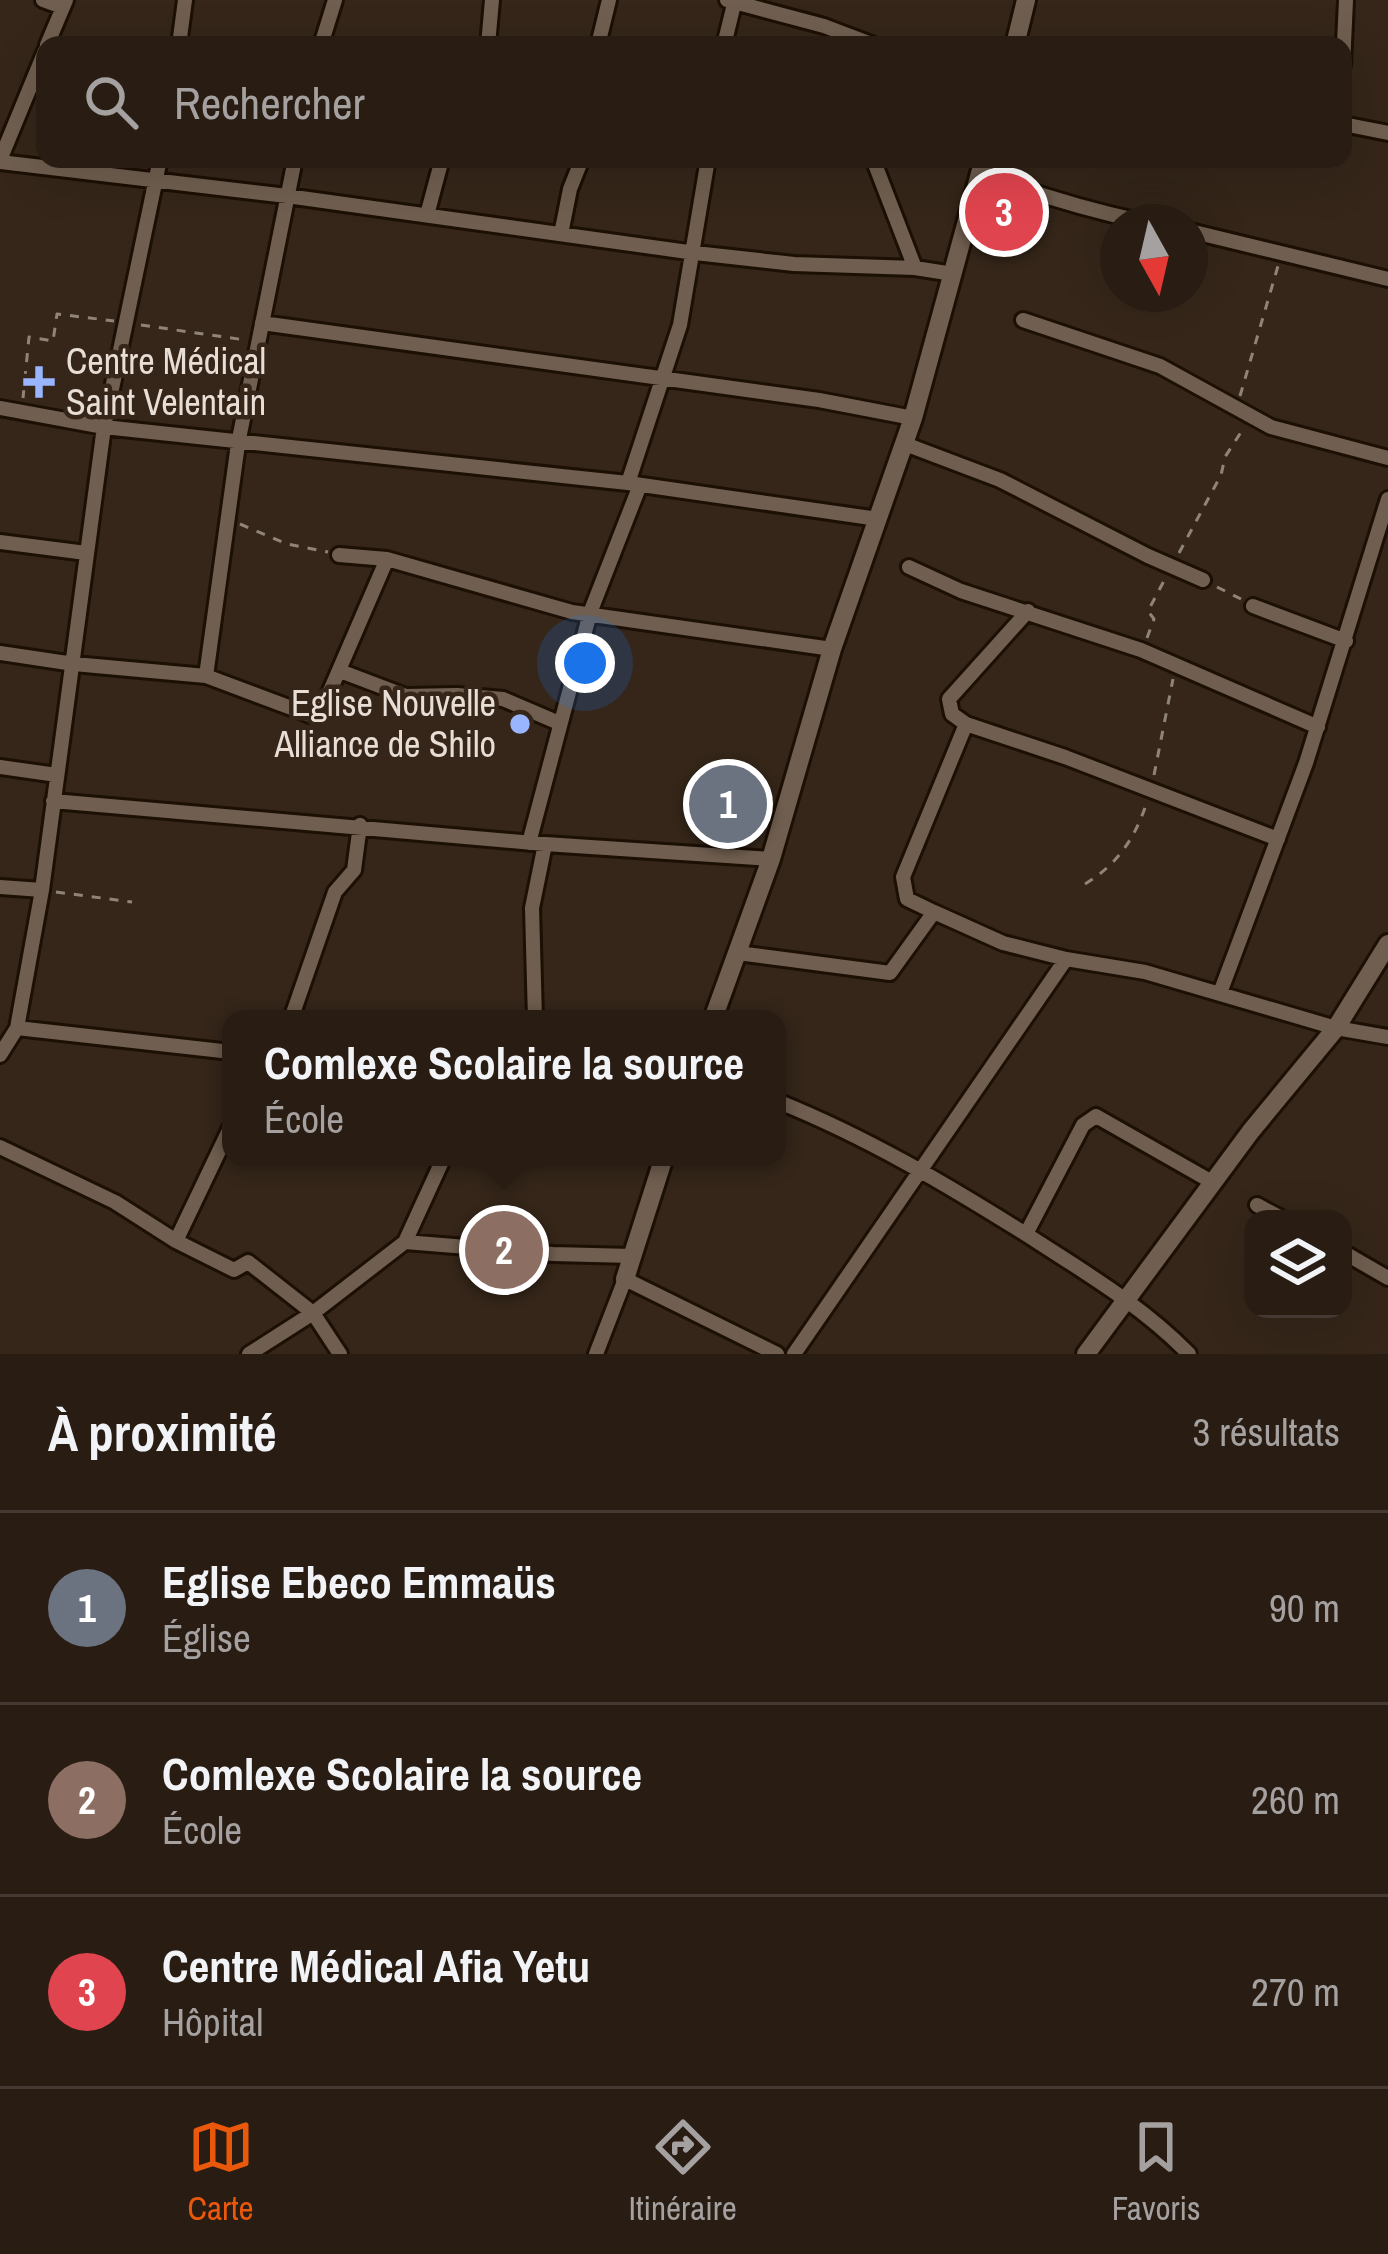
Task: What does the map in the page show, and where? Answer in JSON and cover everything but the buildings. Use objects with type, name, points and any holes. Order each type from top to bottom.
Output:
[{"type":"street","points":[[43,0],[64,4],[51,36]]},
{"type":"street","points":[[179,36],[185,0]]},
{"type":"street","points":[[324,36],[335,0]]},
{"type":"street","points":[[489,36],[492,0]]},
{"type":"street","points":[[600,36],[609,0]]},
{"type":"street","points":[[1017,36],[1026,0]]},
{"type":"street","points":[[1344,36],[1346,0]]},
{"type":"street","points":[[726,36],[732,1],[850,36]]},
{"type":"street","points":[[824,26],[824,36]]},
{"type":"street","points":[[36,73],[0,161],[36,165]]},
{"type":"street","points":[[1352,126],[1388,134]]},
{"type":"street","points":[[61,168],[695,253],[953,274]]},
{"type":"street","points":[[0,1054],[17,1028],[42,890],[104,427],[158,168]]},
{"type":"street","points":[[206,676],[238,444],[293,168]]},
{"type":"street","points":[[427,215],[440,168]]},
{"type":"street","points":[[561,234],[579,168]]},
{"type":"street","points":[[535,1010],[532,908],[537,843],[559,723],[680,326],[707,168]]},
{"type":"street","points":[[877,168],[915,268]]},
{"type":"street","points":[[716,1010],[770,860],[832,649],[914,418],[981,168]]},
{"type":"street","points":[[986,168],[1052,200],[1100,210]]},
{"type":"street","points":[[1208,235],[1388,279]]},
{"type":"street","points":[[1023,320],[1160,366],[1271,427],[1388,458]]},
{"type":"street","points":[[262,323],[819,400],[914,418]]},
{"type":"street","points":[[0,408],[238,444],[634,484],[878,519]]},
{"type":"street","points":[[905,444],[1000,480],[1203,580]]},
{"type":"street","points":[[1220,993],[1318,727],[1388,499]]},
{"type":"street","points":[[0,542],[86,554]]},
{"type":"street","points":[[339,554],[387,559],[590,613],[832,649]]},
{"type":"street","points":[[0,652],[206,676],[316,716],[387,559]]},
{"type":"street","points":[[909,567],[961,591],[1141,650],[1318,727]]},
{"type":"street","points":[[1252,606],[1346,641]]},
{"type":"street","points":[[1028,611],[950,699],[952,714],[966,724],[1278,839]]},
{"type":"street","points":[[340,671],[406,696],[503,699],[559,723]]},
{"type":"street","points":[[966,724],[903,877],[907,899],[1003,943],[1145,972],[1336,1028],[1388,1036]]},
{"type":"street","points":[[0,767],[57,775]]},
{"type":"street","points":[[53,801],[770,860]]},
{"type":"street","points":[[294,1010],[334,892],[354,870],[360,825]]},
{"type":"street","points":[[0,887],[42,890]]},
{"type":"street","points":[[738,953],[890,974],[934,913]]},
{"type":"street","points":[[1086,1354],[1213,1182],[1336,1028],[1388,944]]},
{"type":"street","points":[[794,1354],[1066,959]]},
{"type":"street","points":[[17,1028],[222,1051]]},
{"type":"street","points":[[786,1105],[843,1127],[920,1168],[1128,1299],[1189,1354]]},
{"type":"street","points":[[1026,1234],[1083,1125],[1096,1116],[1213,1182]]},
{"type":"street","points":[[176,1241],[222,1145]]},
{"type":"street","points":[[0,1147],[115,1202],[234,1270],[248,1262],[314,1313],[340,1354]]},
{"type":"street","points":[[249,1354],[314,1313],[405,1242],[440,1166]]},
{"type":"street","points":[[596,1354],[661,1166]]},
{"type":"street","points":[[1257,1204],[1267,1210]]},
{"type":"street","points":[[405,1242],[632,1256]]},
{"type":"street","points":[[1352,1257],[1388,1278]]},
{"type":"street","points":[[625,1279],[777,1354]]},
{"type":"path","points":[[1236,409],[1281,252]]},
{"type":"path","points":[[1141,650],[1154,623],[1148,611],[1222,475],[1225,458],[1252,416]]},
{"type":"path","points":[[228,518],[287,544],[339,554]]},
{"type":"path","points":[[1203,580],[1252,606]]},
{"type":"path","points":[[1085,884],[1103,873],[1134,837],[1150,792],[1175,667]]},
{"type":"path","points":[[42,890],[132,902]]},
{"type":"place","name":"Centre Médical Afia Yetu","points":[[1004,212]]},
{"type":"place","name":"Centre Médical Saint Velentain","points":[[39,382]]},
{"type":"place","name":"Eglise Nouvelle Alliance de Shilo","points":[[520,724]]},
{"type":"place","name":"Eglise Ebeco Emmaüs","points":[[728,804]]},
{"type":"place","name":"Comlexe Scolaire la source","points":[[504,1250]]}]
